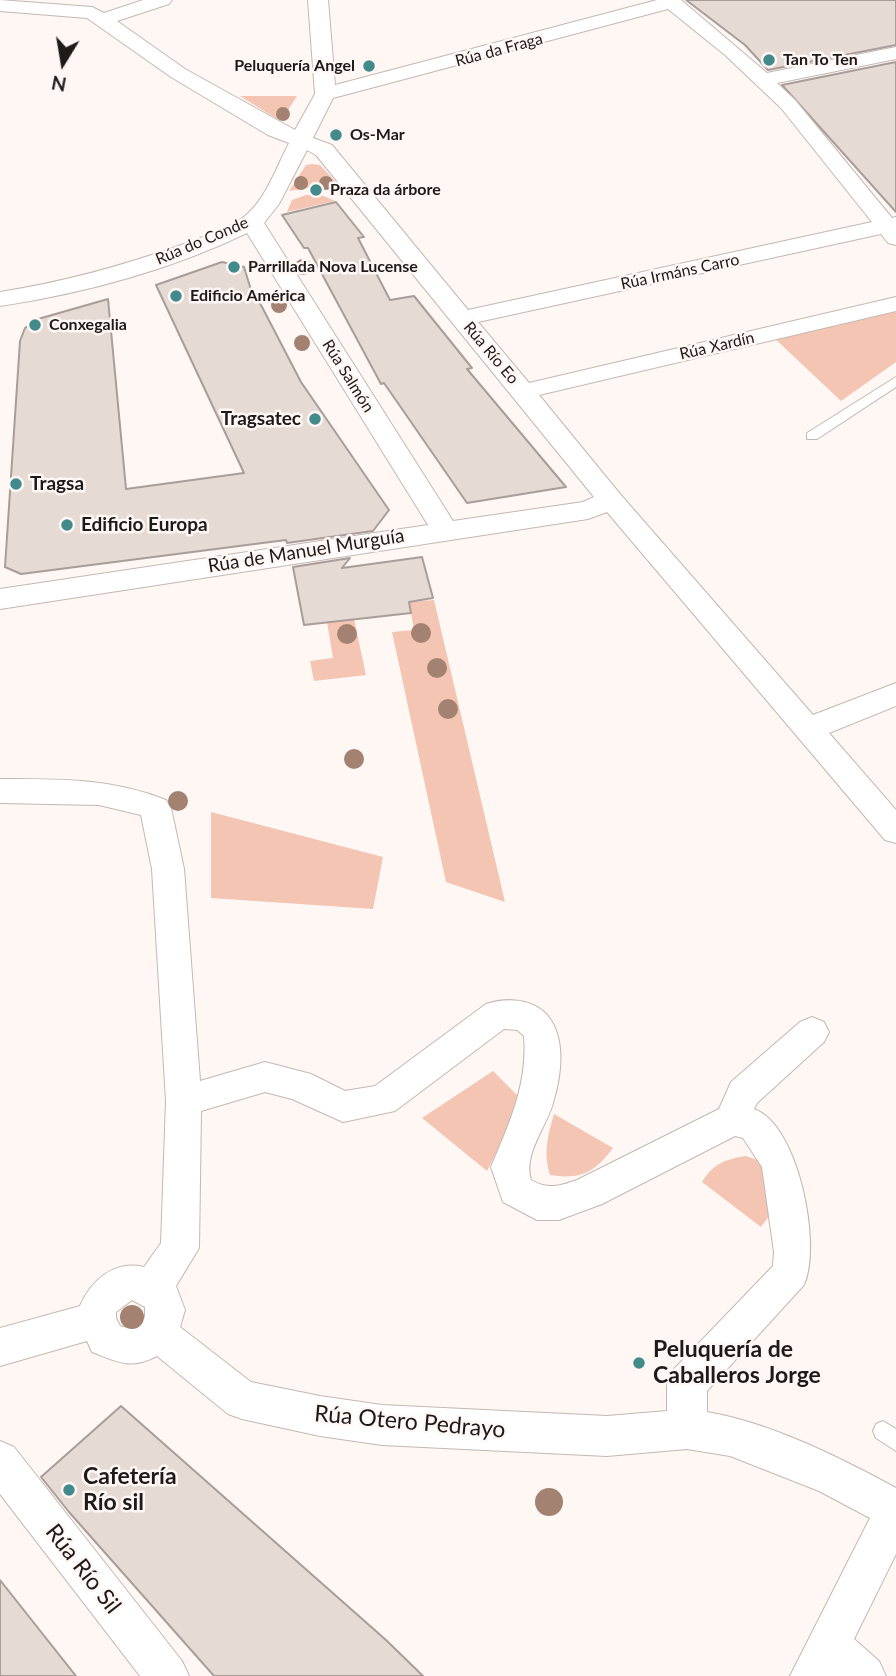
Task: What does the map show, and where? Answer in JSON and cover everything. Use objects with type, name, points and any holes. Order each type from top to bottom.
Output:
[{"type":"street","points":[[102,20],[162,0]]},
{"type":"street","name":"Rúa do Conde","points":[[0,299],[59,290],[146,265],[210,242],[252,222],[268,204],[325,94],[318,0]]},
{"type":"street","points":[[671,1],[732,51],[788,104],[893,229]]},
{"type":"street","name":"Rúa da Fraga","points":[[325,94],[671,1]]},
{"type":"street","name":"Rúa Río Eo","points":[[0,5],[92,13],[178,73],[276,130],[324,150],[611,500],[896,831]]},
{"type":"street","points":[[774,77],[896,53]]},
{"type":"street","name":"Rúa Salmón","points":[[252,222],[444,529]]},
{"type":"street","name":"Rúa Irmáns Carro","points":[[463,318],[893,229]]},
{"type":"street","name":"Rúa Xardín","points":[[538,388],[896,304]]},
{"type":"street","name":"Rúa de Manuel Murguía","points":[[0,599],[444,529],[588,510],[611,500]]},
{"type":"street","points":[[808,729],[896,694]]},
{"type":"street","points":[[0,791],[65,790],[136,799],[155,808],[168,869],[184,1101],[180,1248],[153,1287]]},
{"type":"street","points":[[184,1101],[265,1077],[299,1085],[343,1107],[383,1100],[498,1014],[525,1016],[541,1030],[543,1052],[536,1102],[509,1167],[516,1190],[537,1203],[559,1203],[589,1192],[732,1120],[753,1124],[765,1138],[780,1165],[793,1252],[791,1273],[687,1384],[687,1429]]},
{"type":"street","points":[[732,1120],[743,1093],[812,1032]]},
{"type":"street","points":[[132,1282],[153,1287],[161,1295],[166,1313],[158,1333],[138,1345],[115,1345],[99,1331],[96,1320],[102,1299],[110,1291],[132,1282]]},
{"type":"street","points":[[0,1347],[96,1320]]},
{"type":"street","name":"Rúa Otero Pedrayo","points":[[158,1333],[242,1400],[382,1425],[607,1436],[687,1429],[730,1436],[789,1456],[831,1475],[896,1510],[820,1661]]},
{"type":"street","name":"Rúa Río Sil","points":[[0,1461],[167,1676]]},
{"type":"street","points":[[820,1661],[864,1676]]},
{"type":"lane","points":[[812,436],[896,381]]},
{"type":"shaded area","points":[[240,96],[297,96],[283,118],[277,119]]},
{"type":"shaded area","points":[[306,165],[320,165],[345,192],[319,186],[289,191]]},
{"type":"shaded area","points":[[319,194],[335,201],[287,212],[292,200]]},
{"type":"shaded area","points":[[896,307],[896,362],[841,401],[771,335]]},
{"type":"shaded area","points":[[434,600],[505,902],[446,882],[392,632],[414,630],[409,602]]},
{"type":"shaded area","points":[[354,619],[366,675],[314,681],[310,661],[333,658],[327,622]]},
{"type":"shaded area","points":[[211,812],[383,857],[373,909],[211,898]]},
{"type":"shaded area","points":[[493,1071],[523,1101],[487,1171],[422,1118]]},
{"type":"shaded area","points":[[554,1114],[613,1148],[600,1163],[579,1175],[550,1175],[547,1152]]},
{"type":"shaded area","points":[[746,1156],[763,1162],[772,1212],[761,1227],[702,1182],[710,1171],[720,1164]]},
{"type":"building","points":[[686,0],[896,0],[896,45],[768,70],[745,45]]},
{"type":"building","points":[[896,62],[896,212],[782,85]]},
{"type":"building","points":[[336,202],[364,237],[358,238],[390,300],[414,296],[472,368],[467,369],[566,487],[467,503],[384,383],[381,384],[308,248],[304,248],[282,215]]},
{"type":"building","points":[[222,262],[244,267],[252,293],[301,382],[389,510],[373,531],[21,574],[5,567],[20,341],[25,328],[38,319],[108,299],[126,489],[244,473],[156,285]]},
{"type":"building","points":[[422,557],[433,598],[409,602],[411,613],[304,625],[293,567],[350,558],[342,568]]},
{"type":"building","points":[[121,1406],[386,1640],[423,1676],[214,1676],[41,1477]]},
{"type":"building","points":[[0,1580],[76,1676],[0,1676]]},
{"type":"place","name":"Tan To Ten","points":[[769,60]]},
{"type":"place","name":"Peluquería Angel","points":[[369,66]]},
{"type":"place","name":"Os-Mar","points":[[336,135]]},
{"type":"place","name":"Praza da árbore","points":[[316,190]]},
{"type":"place","name":"Parrillada Nova Lucense","points":[[234,267]]},
{"type":"place","name":"Edificio América","points":[[176,296]]},
{"type":"place","name":"Conxegalia","points":[[35,325]]},
{"type":"place","name":"Tragsatec","points":[[315,419]]},
{"type":"place","name":"Tragsa","points":[[16,484]]},
{"type":"place","name":"Edificio Europa","points":[[67,525]]},
{"type":"place","name":"Peluquería de Caballeros Jorge","points":[[639,1363]]},
{"type":"place","name":"Cafetería Río sil","points":[[69,1490]]}]
